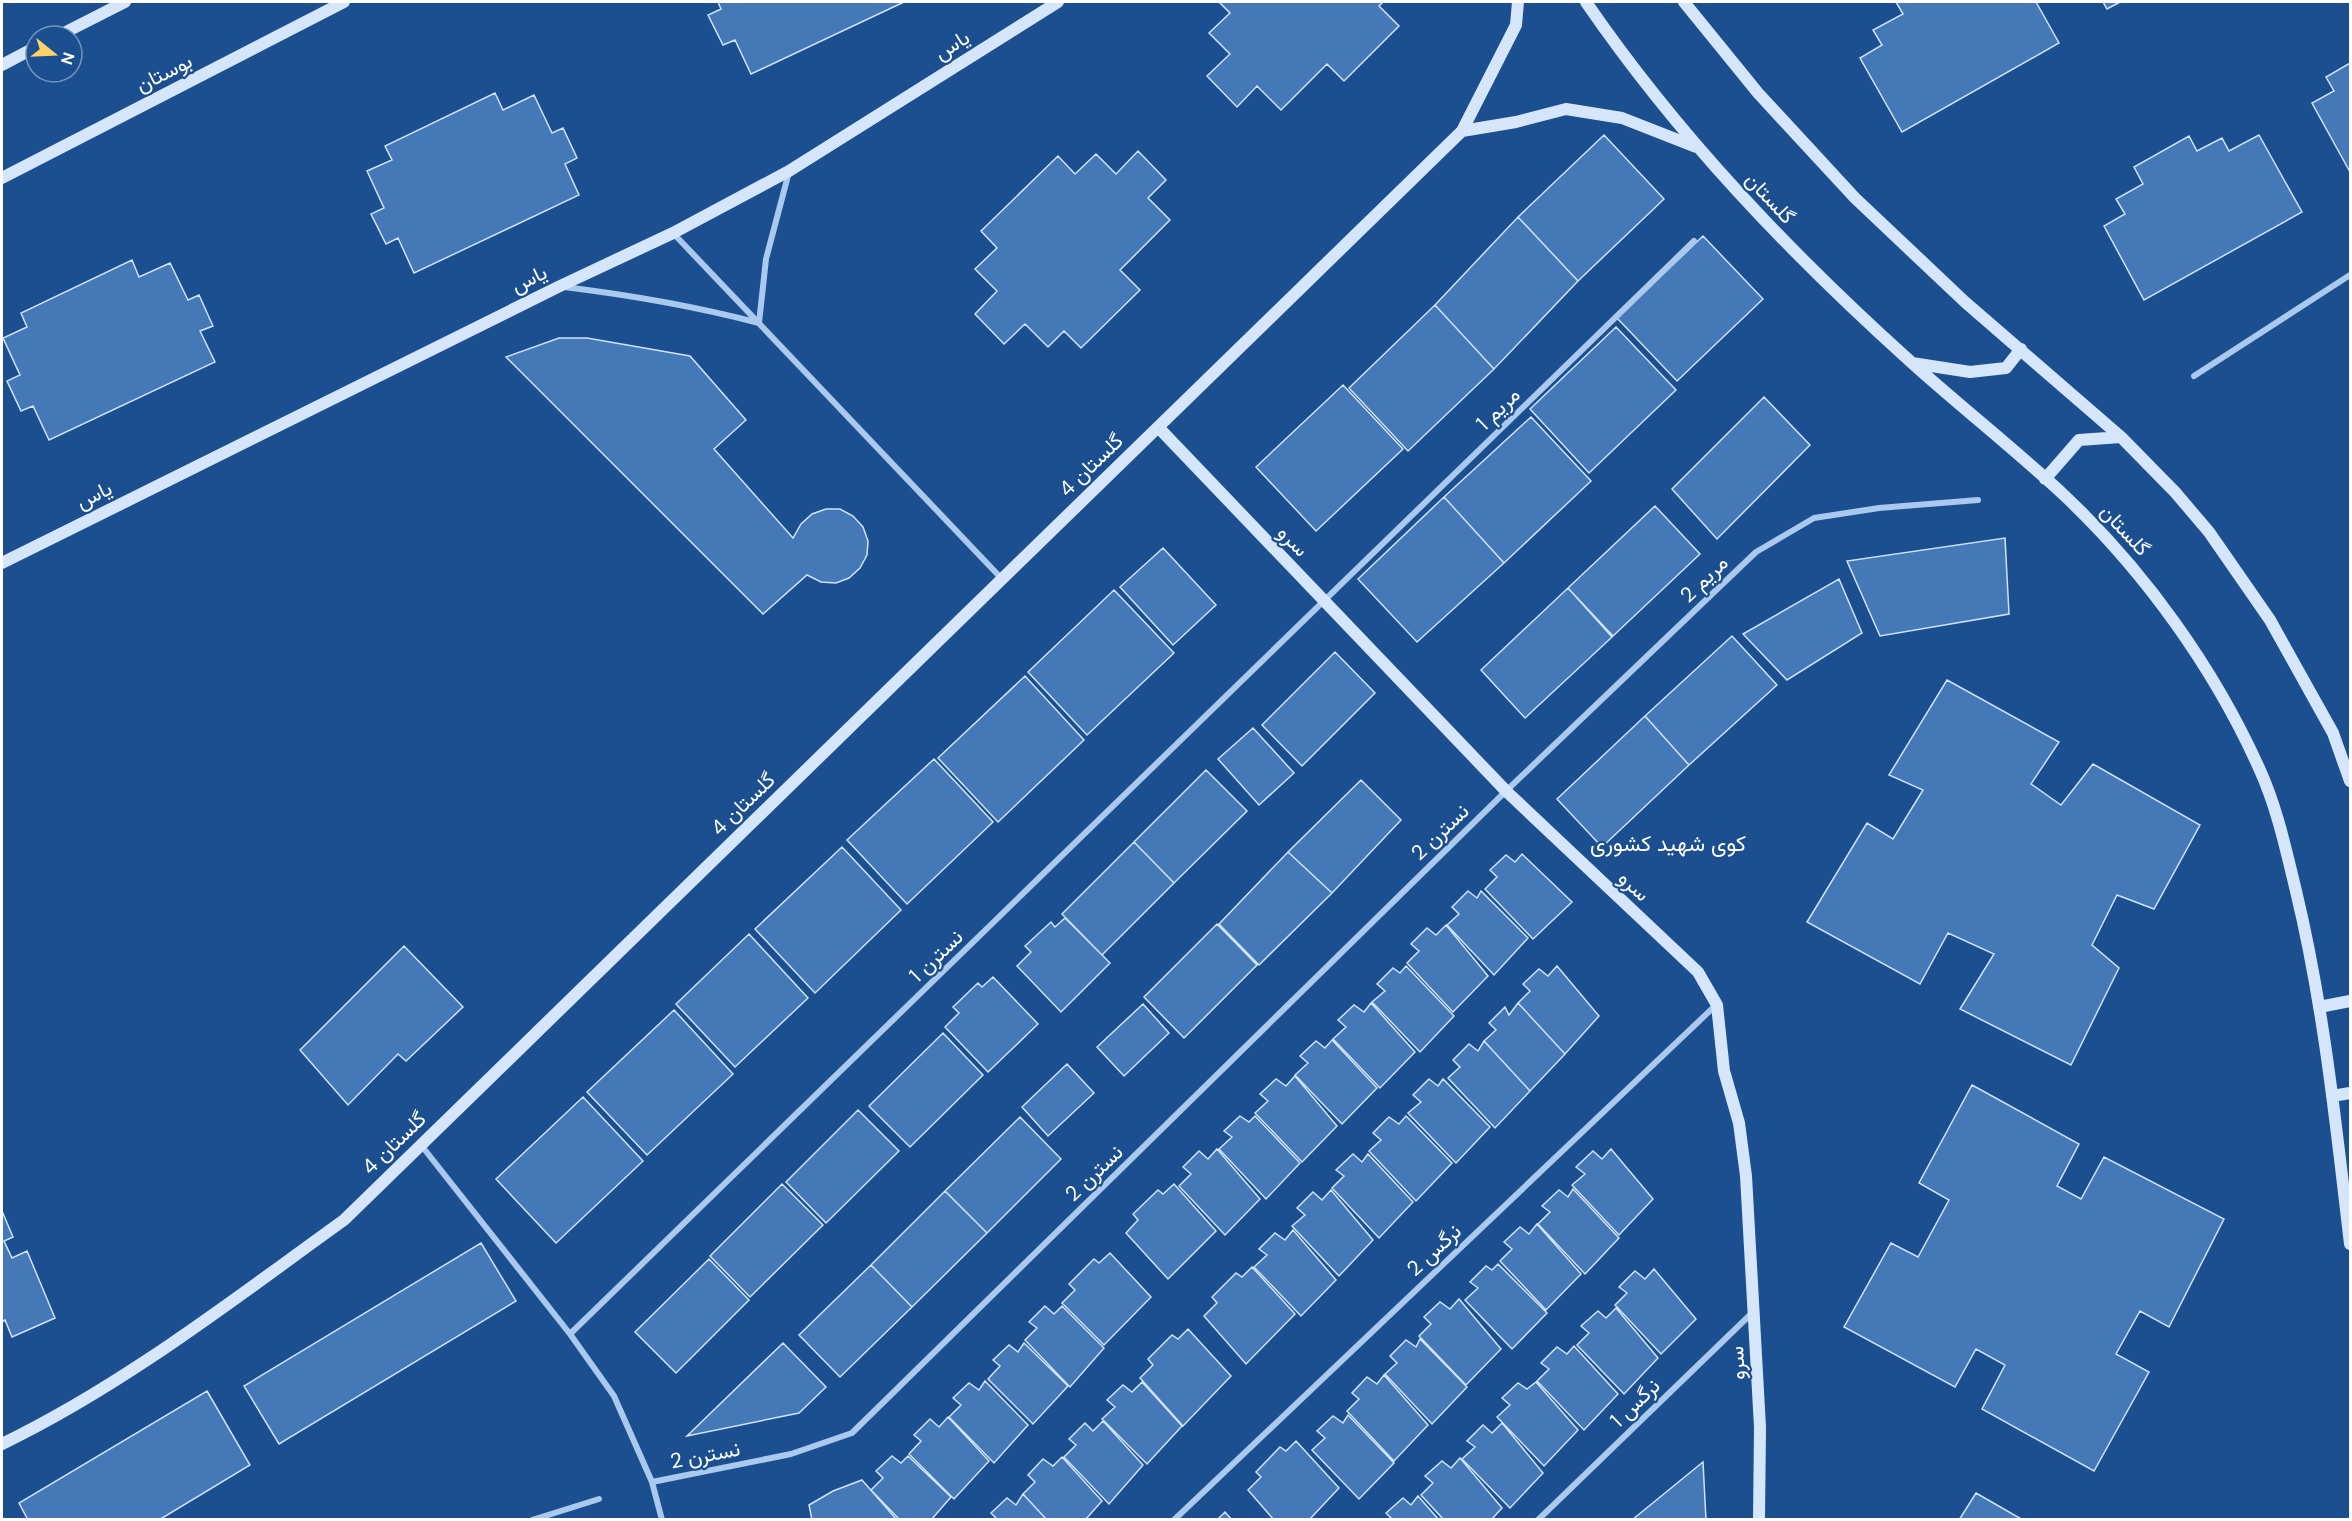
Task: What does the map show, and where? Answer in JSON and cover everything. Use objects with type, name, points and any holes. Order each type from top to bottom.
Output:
[{"type":"street","points":[[82,24],[125,2]]},
{"type":"street","name":"بوستان","points":[[2,178],[344,2]]},
{"type":"street","name":"یاس","points":[[2,563],[558,287],[673,233],[789,171],[1058,2]]},
{"type":"street","name":"گلستان 4","points":[[2,1444],[98,1390],[207,1318],[344,1220],[1462,131],[1516,25],[1518,2]]},
{"type":"street","name":"گلستان","points":[[1586,2],[1624,56],[1697,147],[1797,256],[1911,363],[2045,479],[2107,538],[2146,583],[2201,663],[2259,768],[2285,845],[2308,944],[2319,1007],[2350,1244]]},
{"type":"street","points":[[1684,2],[1758,93],[1854,198],[1965,302],[2121,437],[2175,492],[2242,577],[2288,652],[2333,733],[2350,780]]},
{"type":"street","points":[[2,65],[24,53]]},
{"type":"street","points":[[1462,131],[1516,122],[1566,110],[1622,118],[1697,147]]},
{"type":"street","points":[[759,323],[766,259],[789,171]]},
{"type":"street","points":[[673,233],[1002,579]]},
{"type":"street","name":"مریم 1","points":[[1325,602],[1694,241]]},
{"type":"street","points":[[2194,376],[2350,275]]},
{"type":"street","points":[[558,287],[641,297],[706,309],[759,323]]},
{"type":"street","points":[[1911,363],[1970,372],[2006,368],[2020,349]]},
{"type":"street","name":"سرو","points":[[1158,427],[1506,791],[1698,972],[1717,1005],[1724,1071],[1739,1123],[1743,1147],[1760,1427],[1759,1520]]},
{"type":"street","points":[[2045,479],[2079,440],[2121,437]]},
{"type":"street","name":"مریم 2","points":[[1506,791],[1756,552],[1814,518],[1878,508],[1978,500]]},
{"type":"street","name":"نسترن 1","points":[[570,1334],[1325,602]]},
{"type":"street","name":"نسترن 2","points":[[652,1482],[791,1454],[852,1433],[1506,791]]},
{"type":"street","points":[[2319,1007],[2350,1001]]},
{"type":"street","name":"نرگس 2","points":[[1174,1520],[1717,1005]]},
{"type":"street","points":[[2332,1096],[2350,1093]]},
{"type":"street","points":[[421,1144],[570,1334],[614,1396],[652,1482],[662,1520]]},
{"type":"street","name":"نرگس 1","points":[[1538,1520],[1754,1311]]},
{"type":"street","points":[[532,1520],[599,1499]]},
{"type":"building","points":[[718,2],[904,2],[751,74],[735,40],[723,45],[708,15],[721,9]]},
{"type":"building","points":[[1219,2],[1383,2],[1379,6],[1399,26],[1344,81],[1327,64],[1281,110],[1257,86],[1237,107],[1207,76],[1230,54],[1209,33],[1230,13]]},
{"type":"building","points":[[1896,2],[2036,2],[2059,43],[1902,132],[1860,58],[1882,45],[1873,30],[1903,14]]},
{"type":"building","points":[[2103,2],[2120,2],[2107,9]]},
{"type":"building","points":[[2350,63],[2350,172],[2312,103],[2334,91],[2326,77]]},
{"type":"building","points":[[495,93],[503,110],[534,95],[552,133],[563,128],[577,158],[565,164],[579,195],[414,273],[398,238],[386,244],[371,214],[384,208],[367,171],[392,160],[385,146]]},
{"type":"building","points":[[1604,135],[1664,199],[1578,281],[1518,217]]},
{"type":"building","points":[[2259,135],[2302,212],[2144,300],[2104,226],[2125,214],[2116,199],[2143,184],[2134,167],[2189,136],[2197,151],[2222,138],[2229,151]]},
{"type":"building","points":[[1138,151],[1166,180],[1148,198],[1170,220],[1120,270],[1140,290],[1081,348],[1064,331],[1048,347],[1025,324],[1004,344],[975,314],[997,291],[975,269],[997,248],[981,231],[1058,156],[1075,174],[1096,154],[1116,174]]},
{"type":"building","points":[[1518,217],[1578,281],[1494,369],[1435,305]]},
{"type":"building","points":[[1703,236],[1763,299],[1677,381],[1617,318]]},
{"type":"building","points":[[132,260],[139,277],[170,263],[188,300],[199,295],[213,326],[200,331],[215,362],[49,440],[33,406],[21,411],[7,381],[20,375],[3,338],[27,327],[21,313]]},
{"type":"building","points":[[1435,305],[1494,369],[1408,451],[1349,388]]},
{"type":"building","points":[[1616,327],[1676,390],[1589,473],[1530,409]]},
{"type":"building","points":[[559,338],[587,338],[690,356],[746,420],[714,449],[793,538],[801,524],[812,514],[826,509],[840,509],[853,516],[863,527],[868,541],[867,555],[860,568],[849,578],[836,583],[821,582],[807,575],[763,614],[506,357]]},
{"type":"building","points":[[1343,385],[1403,449],[1316,531],[1256,467]]},
{"type":"building","points":[[1764,397],[1810,445],[1717,539],[1672,489]]},
{"type":"building","points":[[1531,417],[1591,481],[1504,563],[1444,497]]},
{"type":"building","points":[[1444,497],[1504,563],[1417,642],[1358,579]]},
{"type":"building","points":[[1655,506],[1700,554],[1613,636],[1568,588]]},
{"type":"building","points":[[2005,538],[2009,614],[1880,636],[1847,561]]},
{"type":"building","points":[[1163,548],[1216,605],[1173,645],[1120,587]]},
{"type":"building","points":[[1839,579],[1862,633],[1787,680],[1743,634]]},
{"type":"building","points":[[1568,588],[1612,637],[1525,718],[1481,670]]},
{"type":"building","points":[[1114,590],[1174,653],[1087,735],[1028,672]]},
{"type":"building","points":[[1732,636],[1777,685],[1689,765],[1645,716]]},
{"type":"building","points":[[1335,652],[1375,693],[1302,766],[1262,725]]},
{"type":"building","points":[[1025,676],[1084,740],[998,822],[938,758]]},
{"type":"building","points":[[1947,680],[2059,742],[2031,784],[2061,805],[2093,764],[2200,825],[2154,909],[2117,895],[2092,945],[2119,968],[2071,1065],[1960,1009],[1994,954],[1948,933],[1920,984],[1807,922],[1867,823],[1893,839],[1923,790],[1889,775]]},
{"type":"building","points":[[1645,716],[1689,765],[1602,847],[1557,799]]},
{"type":"building","points":[[1253,728],[1294,773],[1259,805],[1218,759]]},
{"type":"building","points":[[934,759],[993,822],[907,904],[847,840]]},
{"type":"building","points":[[1206,770],[1247,811],[1174,883],[1134,842]]},
{"type":"building","points":[[1361,780],[1401,820],[1332,893],[1288,852]]},
{"type":"building","points":[[1134,842],[1174,883],[1102,955],[1062,914]]},
{"type":"building","points":[[842,847],[901,910],[815,993],[755,929]]},
{"type":"building","points":[[1288,852],[1332,893],[1259,965],[1219,924]]},
{"type":"building","points":[[1522,854],[1572,902],[1533,939],[1485,889],[1497,877],[1490,870],[1506,855],[1515,862]]},
{"type":"building","points":[[1468,891],[1477,898],[1481,891],[1528,938],[1494,975],[1447,925],[1459,914],[1452,907]]},
{"type":"building","points":[[1065,918],[1110,963],[1061,1012],[1017,966],[1031,952],[1025,946],[1051,922],[1055,927]]},
{"type":"building","points":[[1217,924],[1257,965],[1184,1038],[1144,997]]},
{"type":"building","points":[[1446,925],[1488,976],[1453,1012],[1407,963],[1419,951],[1411,944],[1427,928],[1436,935]]},
{"type":"building","points":[[749,934],[808,998],[735,1067],[676,1004]]},
{"type":"building","points":[[404,946],[463,1007],[406,1061],[398,1054],[348,1105],[300,1050]]},
{"type":"building","points":[[1406,966],[1454,1016],[1420,1052],[1372,1002],[1385,991],[1377,984],[1393,968],[1400,973]]},
{"type":"building","points":[[1557,966],[1599,1016],[1565,1054],[1518,1003],[1530,991],[1523,984],[1539,969],[1548,976]]},
{"type":"building","points":[[993,977],[1038,1024],[988,1072],[945,1027],[959,1013],[953,1007],[978,983],[982,987]]},
{"type":"building","points":[[1371,1003],[1415,1052],[1380,1088],[1333,1039],[1346,1027],[1338,1020],[1354,1005],[1364,1012]]},
{"type":"building","points":[[1518,1003],[1565,1054],[1530,1091],[1484,1041],[1496,1030],[1489,1023],[1505,1007],[1509,1015]]},
{"type":"building","points":[[1143,1004],[1169,1033],[1124,1076],[1097,1047]]},
{"type":"building","points":[[674,1010],[733,1074],[647,1155],[587,1092]]},
{"type":"building","points":[[943,1033],[983,1075],[910,1147],[869,1106]]},
{"type":"building","points":[[1332,1040],[1377,1088],[1342,1124],[1295,1075],[1308,1063],[1300,1056],[1316,1041],[1325,1048]]},
{"type":"building","points":[[1484,1041],[1530,1091],[1495,1128],[1448,1078],[1460,1067],[1453,1060],[1469,1044],[1478,1051]]},
{"type":"building","points":[[1067,1064],[1094,1093],[1048,1136],[1022,1107]]},
{"type":"building","points":[[1295,1076],[1337,1126],[1302,1162],[1255,1113],[1268,1101],[1260,1094],[1276,1079],[1286,1086]]},
{"type":"building","points":[[1429,1079],[1438,1086],[1443,1079],[1490,1127],[1456,1163],[1408,1113],[1421,1102],[1413,1095]]},
{"type":"building","points":[[1972,1085],[2079,1144],[2057,1186],[2081,1199],[2104,1157],[2224,1219],[2169,1327],[2140,1311],[2116,1354],[2149,1372],[2094,1471],[1982,1409],[2005,1365],[1976,1349],[1955,1387],[1844,1327],[1891,1243],[1918,1257],[1949,1200],[1919,1183]]},
{"type":"building","points":[[583,1097],[643,1161],[556,1243],[496,1179]]},
{"type":"building","points":[[858,1110],[899,1151],[826,1223],[786,1182]]},
{"type":"building","points":[[1240,1116],[1249,1122],[1255,1116],[1300,1163],[1266,1199],[1219,1149],[1232,1137],[1224,1131]]},
{"type":"building","points":[[1406,1116],[1452,1163],[1416,1201],[1369,1151],[1381,1140],[1373,1133],[1389,1117],[1399,1124]]},
{"type":"building","points":[[1020,1117],[1061,1159],[987,1233],[945,1191]]},
{"type":"building","points":[[1217,1149],[1260,1199],[1225,1235],[1179,1186],[1191,1174],[1183,1167],[1199,1151],[1208,1159]]},
{"type":"building","points":[[1611,1149],[1653,1199],[1619,1235],[1572,1185],[1585,1174],[1576,1167],[1593,1151],[1602,1159]]},
{"type":"building","points":[[1353,1154],[1362,1162],[1368,1154],[1413,1202],[1379,1238],[1332,1188],[1344,1176],[1336,1170]]},
{"type":"building","points":[[782,1184],[823,1225],[750,1297],[710,1256]]},
{"type":"building","points":[[1174,1184],[1216,1231],[1168,1279],[1126,1233],[1138,1220],[1133,1214],[1158,1190],[1163,1194]]},
{"type":"building","points":[[1573,1189],[1619,1238],[1585,1274],[1538,1224],[1550,1212],[1542,1206],[1559,1190],[1568,1197]]},
{"type":"building","points":[[1331,1190],[1373,1240],[1339,1276],[1292,1226],[1305,1215],[1297,1208],[1313,1192],[1322,1200]]},
{"type":"building","points":[[945,1191],[987,1233],[912,1307],[871,1265]]},
{"type":"building","points":[[2,1211],[13,1237],[4,1241],[12,1258],[27,1251],[55,1318],[12,1337],[5,1320],[2,1322]]},
{"type":"building","points":[[1537,1224],[1581,1274],[1546,1310],[1500,1261],[1512,1249],[1504,1242],[1520,1227],[1529,1234]]},
{"type":"building","points":[[1293,1230],[1336,1280],[1301,1316],[1254,1267],[1267,1255],[1259,1249],[1275,1233],[1285,1240]]},
{"type":"building","points":[[481,1243],[516,1301],[279,1444],[244,1386]]},
{"type":"building","points":[[1110,1253],[1151,1297],[1104,1345],[1062,1303],[1075,1290],[1069,1284],[1094,1259],[1099,1263]]},
{"type":"building","points":[[709,1259],[749,1300],[676,1373],[635,1332]]},
{"type":"building","points":[[1498,1264],[1547,1313],[1512,1349],[1465,1300],[1478,1288],[1470,1282],[1486,1266],[1492,1270]]},
{"type":"building","points":[[871,1265],[912,1307],[840,1377],[799,1335]]},
{"type":"building","points":[[1252,1267],[1295,1314],[1246,1364],[1204,1316],[1217,1303],[1212,1297],[1236,1273],[1242,1277]]},
{"type":"building","points":[[1654,1269],[1696,1319],[1661,1354],[1615,1305],[1627,1293],[1619,1287],[1635,1271],[1645,1279]]},
{"type":"building","points":[[1459,1299],[1501,1349],[1466,1385],[1419,1336],[1431,1324],[1424,1317],[1440,1302],[1450,1309]]},
{"type":"building","points":[[1045,1306],[1054,1314],[1062,1306],[1104,1348],[1070,1387],[1025,1340],[1037,1328],[1029,1322]]},
{"type":"building","points":[[1616,1308],[1658,1358],[1624,1394],[1577,1345],[1589,1333],[1581,1326],[1598,1311],[1606,1318]]},
{"type":"building","points":[[1188,1329],[1231,1376],[1183,1426],[1140,1378],[1153,1365],[1148,1359],[1172,1335],[1178,1339]]},
{"type":"building","points":[[1420,1339],[1467,1387],[1432,1424],[1385,1374],[1397,1363],[1390,1356],[1406,1340],[1416,1347]]},
{"type":"building","points":[[783,1343],[826,1387],[799,1413],[687,1436]]},
{"type":"building","points":[[1024,1343],[1068,1386],[1033,1424],[988,1379],[1000,1366],[993,1360],[1009,1345],[1018,1352]]},
{"type":"building","points":[[1574,1346],[1618,1394],[1584,1430],[1537,1381],[1549,1369],[1541,1363],[1557,1347],[1567,1354]]},
{"type":"building","points":[[1384,1375],[1428,1425],[1394,1461],[1347,1411],[1359,1399],[1352,1393],[1367,1377],[1377,1384]]},
{"type":"building","points":[[985,1381],[1028,1425],[994,1463],[949,1417],[961,1405],[953,1398],[969,1383],[979,1390]]},
{"type":"building","points":[[1142,1382],[1182,1426],[1147,1464],[1102,1419],[1115,1407],[1107,1400],[1123,1385],[1132,1392]]},
{"type":"building","points":[[1536,1382],[1578,1430],[1544,1466],[1497,1417],[1510,1405],[1502,1398],[1518,1383],[1527,1389]]},
{"type":"building","points":[[207,1391],[250,1465],[159,1520],[28,1520],[19,1503]]},
{"type":"building","points":[[1348,1415],[1394,1463],[1359,1499],[1312,1450],[1325,1438],[1317,1431],[1333,1416],[1343,1423]]},
{"type":"building","points":[[948,1417],[989,1461],[954,1499],[909,1454],[921,1441],[914,1435],[930,1419],[939,1427]]},
{"type":"building","points":[[1103,1421],[1143,1465],[1109,1504],[1064,1457],[1076,1445],[1069,1439],[1085,1423],[1093,1431]]},
{"type":"building","points":[[1502,1423],[1543,1473],[1510,1508],[1462,1459],[1475,1447],[1467,1441],[1483,1425],[1492,1433]]},
{"type":"building","points":[[1296,1441],[1339,1488],[1309,1520],[1274,1520],[1248,1490],[1261,1477],[1256,1472],[1280,1447],[1286,1451]]},
{"type":"building","points":[[892,1456],[901,1463],[908,1456],[951,1497],[931,1520],[900,1520],[871,1490],[883,1478],[876,1471]]},
{"type":"building","points":[[1062,1457],[1102,1501],[1085,1520],[1047,1520],[1023,1494],[1035,1482],[1028,1475],[1043,1459],[1053,1466]]},
{"type":"building","points":[[1460,1458],[1502,1508],[1491,1520],[1444,1520],[1421,1495],[1433,1483],[1425,1476],[1442,1461],[1451,1468]]},
{"type":"building","points":[[1703,1462],[1706,1520],[1632,1520]]},
{"type":"building","points":[[862,1480],[897,1520],[812,1520],[809,1505],[833,1491]]},
{"type":"building","points":[[1976,1493],[2023,1520],[1959,1520]]},
{"type":"building","points":[[1023,1494],[1047,1520],[998,1520],[991,1513],[1007,1498],[1016,1505]]},
{"type":"building","points":[[1418,1496],[1439,1520],[1393,1520],[1386,1513],[1403,1498],[1411,1505]]},
{"type":"building","points":[[1225,1512],[1232,1520],[1217,1520]]},
{"type":"district","name":"کوی شهید کشوری","points":[[1668,843]]}]
